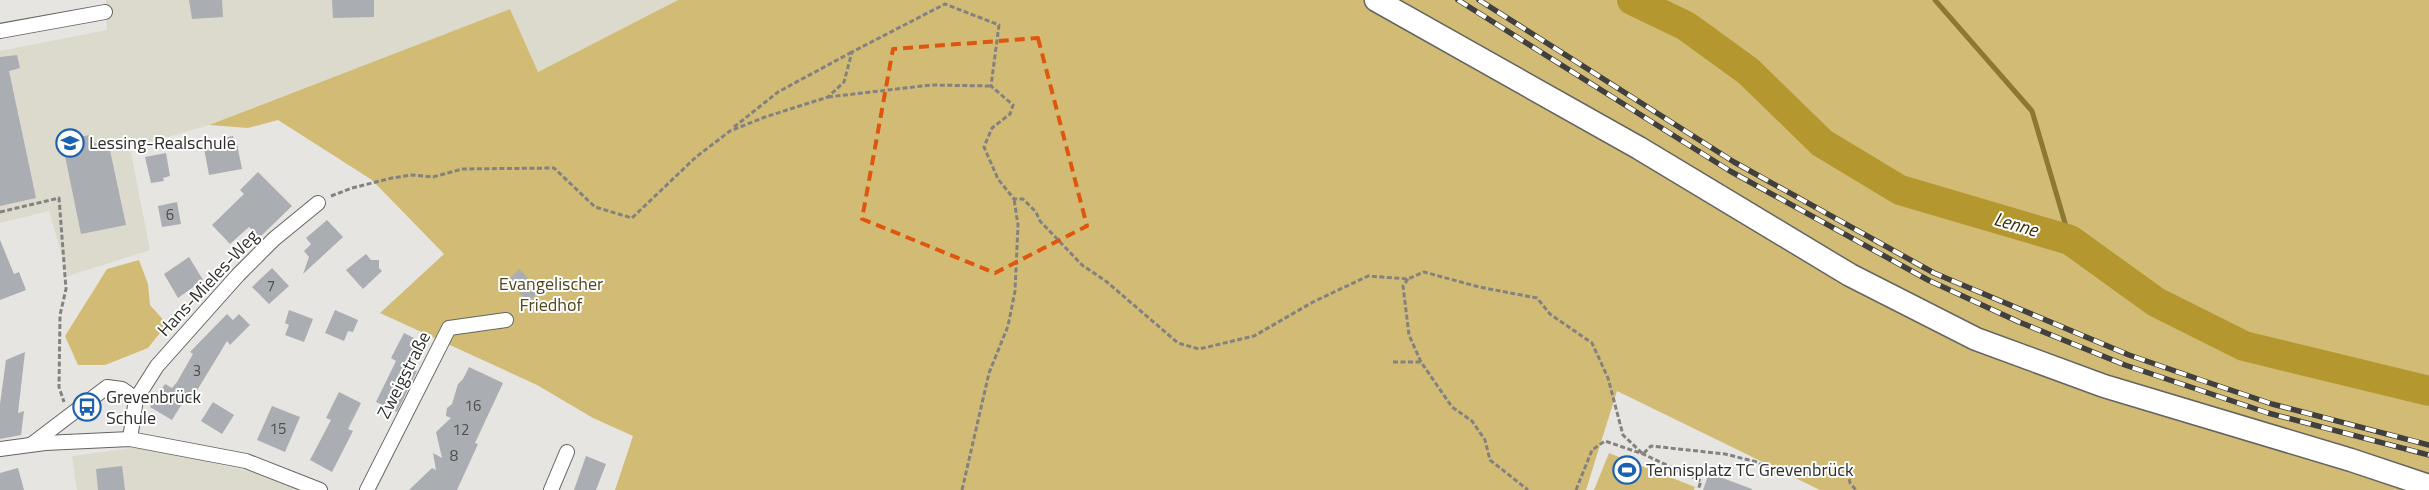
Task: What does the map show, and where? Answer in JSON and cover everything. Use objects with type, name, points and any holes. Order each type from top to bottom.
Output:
[{"type":"main road","points":[[1376,0],[1639,148],[1850,275],[1976,339],[2104,386],[2351,460],[2429,486]]},
{"type":"street","points":[[0,31],[105,12]]},
{"type":"street","name":"Hans-Mieles-Weg","points":[[130,439],[136,399],[157,366],[238,275],[274,240],[318,203]]},
{"type":"street","name":"Zweigstraße","points":[[367,490],[448,328],[506,320]]},
{"type":"street","points":[[31,445],[107,387],[122,389],[136,399]]},
{"type":"street","points":[[0,449],[31,445],[130,439],[246,461],[320,490]]},
{"type":"street","points":[[551,490],[567,452]]},
{"type":"path","points":[[318,203],[352,188],[392,178],[412,176],[433,177],[462,169],[554,168],[595,207],[632,218],[696,157],[778,92],[945,4],[1000,25],[991,86]]},
{"type":"path","points":[[828,97],[844,82],[852,52]]},
{"type":"path","points":[[730,131],[765,117],[828,97],[931,86],[991,86],[1013,105],[1010,114],[992,128],[984,147],[998,178],[1014,199],[1018,225],[1015,291],[1008,326],[988,373],[962,490]]},
{"type":"path","points":[[0,212],[59,198],[66,289],[60,315],[59,387],[64,402],[72,413]]},
{"type":"path","points":[[1014,199],[1023,199],[1036,212],[1040,221],[1082,265],[1107,282],[1178,343],[1199,350],[1254,336],[1313,302],[1368,276],[1408,279],[1424,272],[1479,287],[1537,298],[1550,314],[1592,343],[1608,378],[1623,435],[1643,454]]},
{"type":"path","points":[[1408,279],[1404,286],[1409,336],[1421,362],[1452,407],[1472,421],[1485,440],[1490,460],[1528,490]]},
{"type":"path","points":[[1393,362],[1421,362]]},
{"type":"path","points":[[1576,490],[1592,450],[1605,440],[1643,454],[1701,481],[1698,490]]},
{"type":"path","points":[[1643,454],[1651,446],[1725,454],[1757,462],[1778,474],[1791,468],[1816,476],[1833,467],[1844,469],[1850,478],[1850,483],[1856,490]]},
{"type":"highlighted area","points":[[1038,38],[1087,226],[995,273],[862,219],[893,49]]},
{"type":"shaded area","points":[[106,0],[678,0],[538,72],[510,9],[209,125],[130,148],[150,250],[68,276],[49,211],[0,223],[0,51],[107,30]]},
{"type":"shaded area","points":[[140,447],[289,480],[303,490],[77,490],[72,456]]},
{"type":"green space","name":"Evangelischer Friedhof","points":[[678,0],[2429,0],[2429,490],[1820,490],[1617,391],[1586,490],[615,490],[633,436],[593,418],[537,385],[380,313],[444,254],[372,180],[278,120],[248,128],[209,125],[510,9],[538,72]]},
{"type":"green space","points":[[139,260],[148,284],[150,305],[167,324],[148,348],[105,365],[78,365],[65,336],[107,269]]},
{"type":"green space","name":"Tennisplatz TC Grevenbrück","points":[[1609,453],[1695,487],[1694,490],[1594,490]]},
{"type":"building","points":[[189,0],[222,0],[223,17],[192,19]]},
{"type":"building","points":[[332,0],[374,0],[374,17],[333,18]]},
{"type":"building","points":[[17,55],[20,68],[9,71],[36,198],[0,206],[0,57]]},
{"type":"building","points":[[89,135],[90,144],[108,141],[126,225],[81,234],[62,141]]},
{"type":"building","points":[[233,136],[235,144],[237,144],[242,169],[209,175],[204,148],[219,145],[218,139]]},
{"type":"building","points":[[166,153],[170,176],[163,178],[164,181],[151,183],[145,157]]},
{"type":"building","points":[[258,172],[292,206],[260,237],[249,227],[230,244],[212,225],[244,194],[240,190]]},
{"type":"building","points":[[177,202],[181,224],[162,227],[158,206]]},
{"type":"building","points":[[327,220],[343,237],[303,274],[309,257],[304,251],[311,244],[306,238]]},
{"type":"building","points":[[0,240],[14,274],[19,272],[26,290],[0,300]]},
{"type":"building","points":[[366,254],[371,260],[379,260],[379,268],[382,271],[363,289],[346,270]]},
{"type":"building","points":[[189,257],[203,280],[178,298],[164,274]]},
{"type":"building","points":[[272,268],[289,286],[269,304],[252,287]]},
{"type":"building","points":[[519,269],[540,290],[528,302],[508,281]]},
{"type":"building","points":[[289,310],[313,319],[304,342],[285,335],[289,325],[285,323]]},
{"type":"building","points":[[335,310],[358,320],[353,332],[348,331],[344,341],[325,333]]},
{"type":"building","points":[[227,314],[233,320],[239,314],[250,325],[230,345],[227,341],[190,402],[185,399],[172,420],[150,407],[165,384],[172,388],[177,382],[193,354],[190,352]]},
{"type":"building","points":[[404,333],[426,344],[413,369],[417,371],[397,412],[376,402],[396,361],[391,358]]},
{"type":"building","points":[[25,352],[18,413],[24,411],[21,435],[0,439],[0,404],[6,360]]},
{"type":"building","points":[[469,367],[503,383],[475,443],[478,444],[457,490],[409,490],[432,468],[436,470],[433,453],[442,458],[436,432],[451,418],[446,416],[447,408],[452,404],[458,384]]},
{"type":"building","points":[[339,392],[361,403],[348,429],[353,431],[332,472],[310,460],[331,420],[326,418]]},
{"type":"building","points":[[213,402],[234,415],[222,434],[201,421]]},
{"type":"building","points":[[272,406],[300,417],[285,452],[257,440]]},
{"type":"building","points":[[586,456],[606,464],[596,490],[574,490]]},
{"type":"building","points":[[122,466],[125,490],[98,490],[96,469]]},
{"type":"building","points":[[18,468],[24,490],[0,490],[0,473]]},
{"type":"building","points":[[1709,473],[1752,489],[1752,490],[1703,490]]},
{"type":"waterway","name":"Lenne","points":[[1632,0],[1686,26],[1748,71],[1822,143],[1900,190],[2070,240],[2156,302],[2244,346],[2429,391]]},
{"type":"waterway","points":[[1935,0],[2032,111],[2070,240]]},
{"type":"railway","points":[[1458,0],[1730,171],[1928,280],[2019,322],[2125,365],[2268,413],[2429,455]]},
{"type":"railway","points":[[1479,0],[1734,162],[1934,273],[2129,355],[2272,404],[2429,445]]},
{"type":"place","name":"Lessing-Realschule","points":[[70,143]]},
{"type":"place","name":"Grevenbrück Schule","points":[[87,407]]},
{"type":"place","name":"Tennisplatz TC Grevenbrück","points":[[1627,470]]}]
